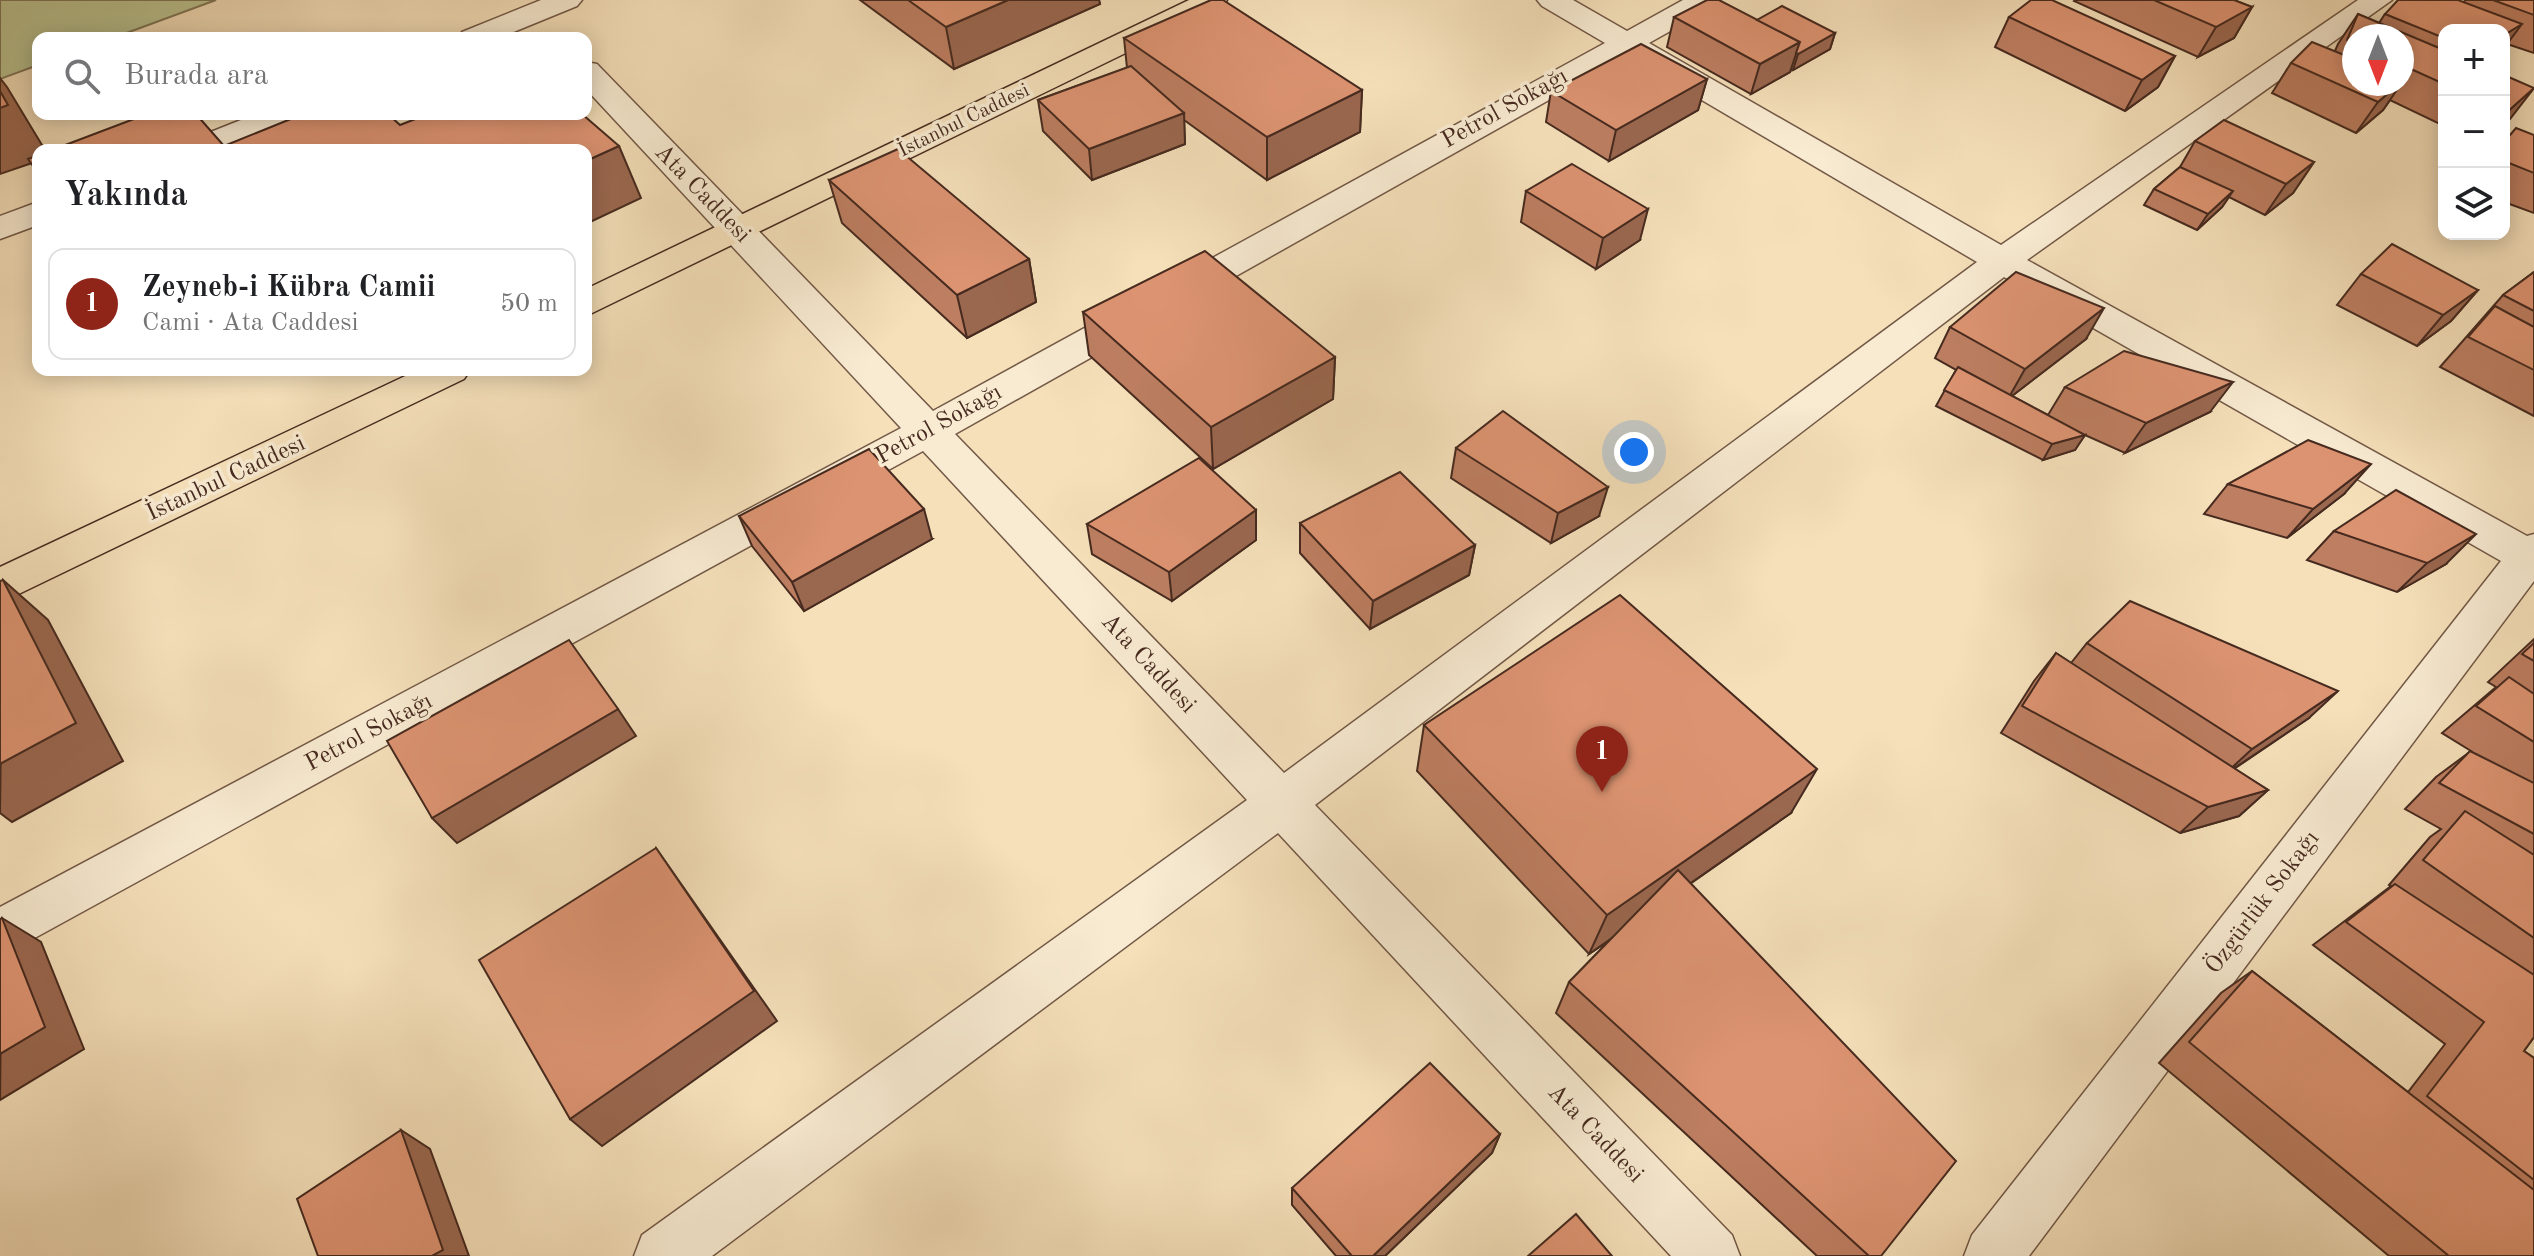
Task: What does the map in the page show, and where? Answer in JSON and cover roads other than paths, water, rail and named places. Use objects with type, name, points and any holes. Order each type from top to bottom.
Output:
[{"type":"main road","name":"İstanbul Caddesi","points":[[592,301],[1212,0]]},
{"type":"main road","name":"İstanbul Caddesi","points":[[0,586],[438,376]]},
{"type":"street","points":[[488,32],[567,0]]},
{"type":"street","points":[[1552,0],[2002,261],[2532,555]]},
{"type":"street","name":"Petrol Sokağı","points":[[0,933],[928,431],[1705,0]]},
{"type":"street","points":[[663,1256],[1281,803],[2002,261],[2377,0]]},
{"type":"street","points":[[532,14],[548,32]]},
{"type":"street","name":"Ata Caddesi","points":[[592,77],[1711,1256]]},
{"type":"street","points":[[210,144],[269,120]]},
{"type":"street","points":[[0,228],[32,215]]},
{"type":"street","name":"Özgürlük Sokağı","points":[[1993,1256],[2532,555]]},
{"type":"place","name":"Zeyneb-i Kübra Camii","points":[[1602,792]]}]
